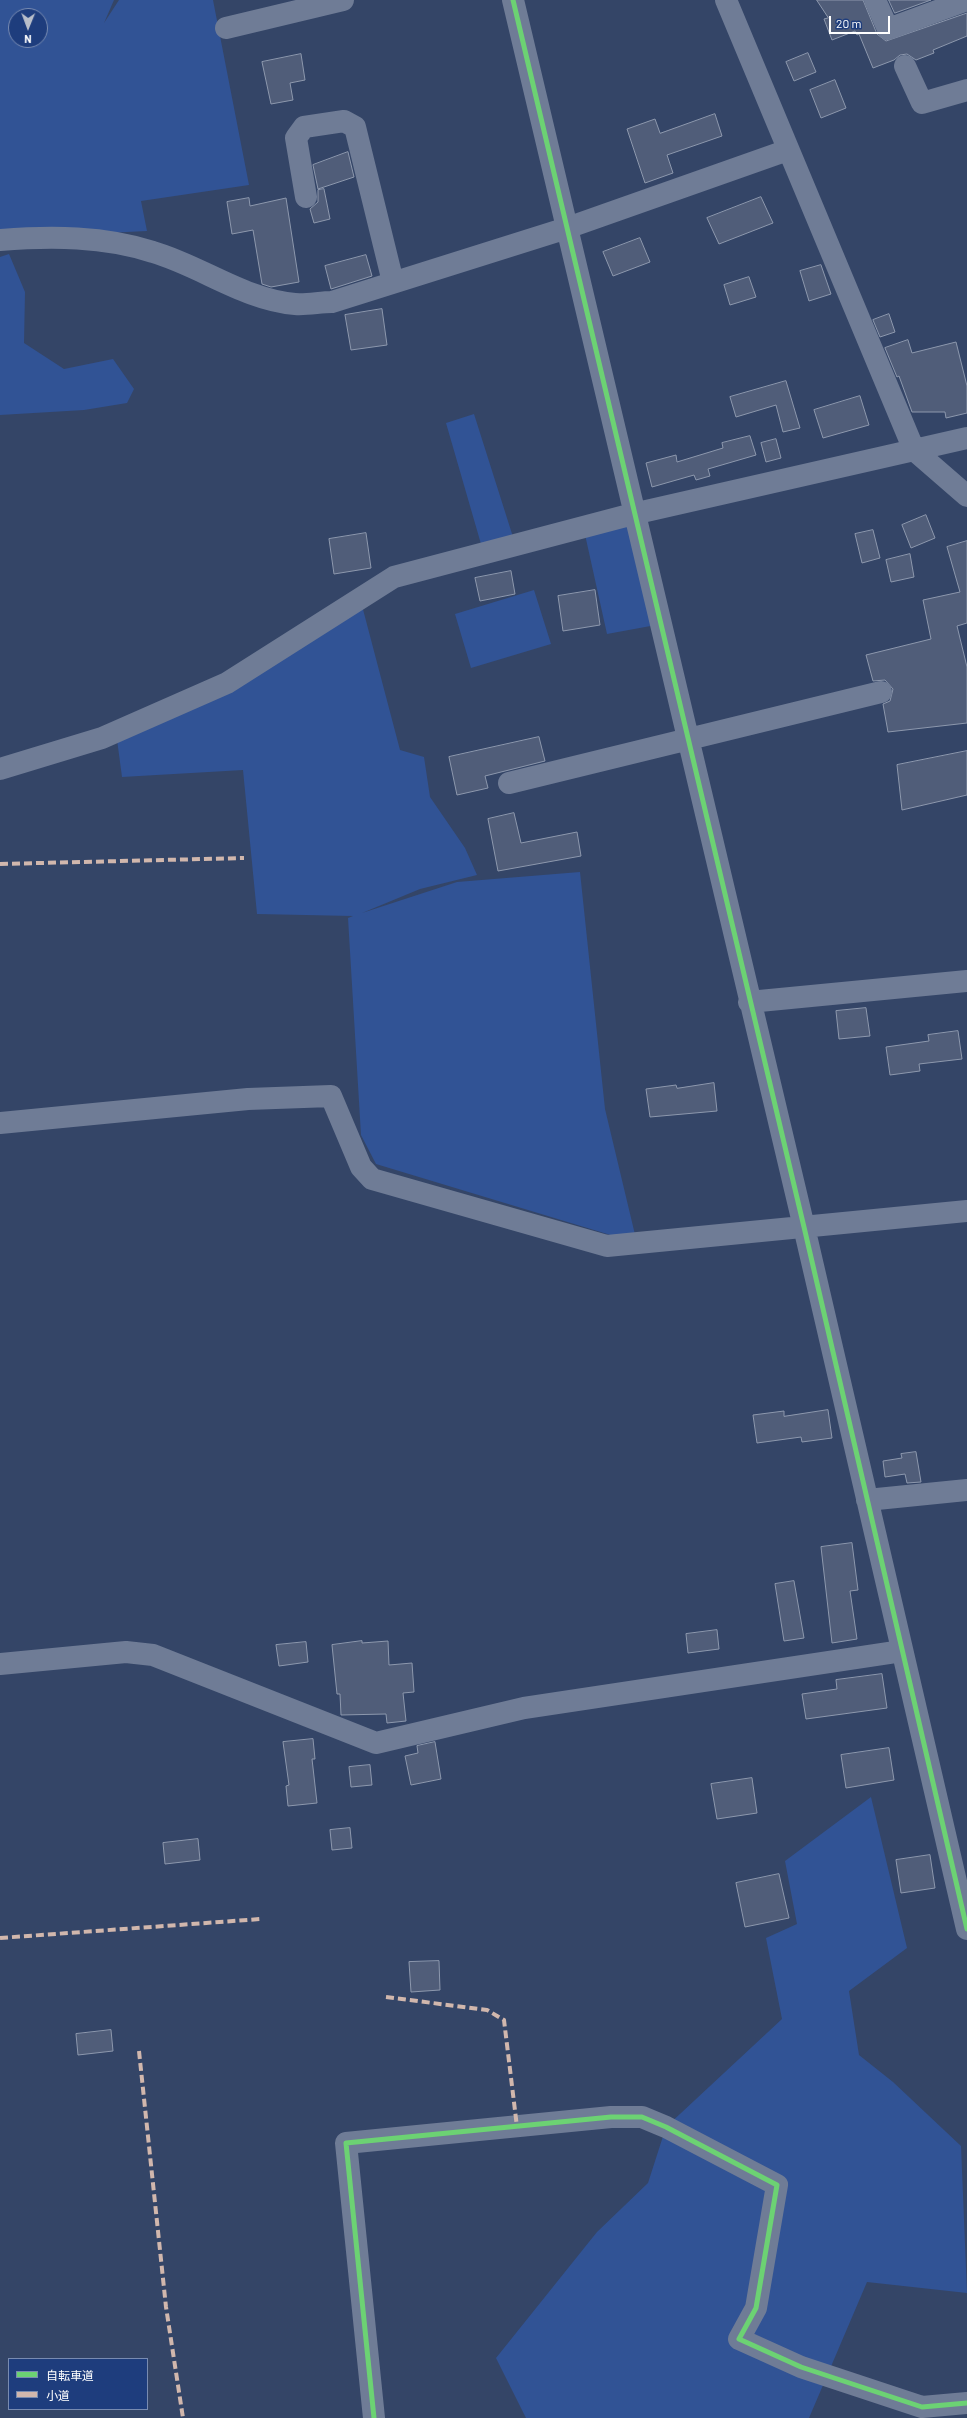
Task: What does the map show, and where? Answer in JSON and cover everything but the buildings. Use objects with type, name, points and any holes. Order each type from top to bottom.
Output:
[{"type":"street","points":[[226,28],[343,0]]},
{"type":"street","points":[[513,0],[633,514],[804,1227],[902,1651],[958,1856],[967,1929]]},
{"type":"street","points":[[726,0],[914,450],[967,496]]},
{"type":"street","points":[[875,0],[888,28],[967,0]]},
{"type":"street","points":[[905,66],[922,103],[967,90]]},
{"type":"street","points":[[306,196],[296,138],[304,127],[344,121],[355,127],[392,282]]},
{"type":"street","points":[[0,240],[44,236],[105,241],[153,252],[255,294],[295,304],[332,302],[567,228],[788,150]]},
{"type":"street","points":[[0,769],[102,738],[227,682],[394,577],[633,514],[967,438]]},
{"type":"street","points":[[509,783],[881,692]]},
{"type":"street","points":[[749,1002],[967,981]]},
{"type":"street","points":[[0,1123],[248,1099],[331,1096],[361,1167],[372,1179],[607,1246],[967,1210]]},
{"type":"street","points":[[867,1500],[967,1490]]},
{"type":"street","points":[[0,1664],[126,1652],[153,1655],[376,1743],[524,1708],[902,1651]]},
{"type":"street","points":[[374,2418],[346,2143],[611,2118],[642,2117],[666,2126],[777,2185],[756,2308],[740,2339],[801,2366],[922,2407],[967,2403]]},
{"type":"shaded area","points":[[0,0],[114,0],[104,23],[119,0],[213,0],[249,185],[141,201],[147,231],[44,236],[0,246]]},
{"type":"shaded area","points":[[9,254],[25,292],[24,343],[64,369],[113,359],[134,389],[127,403],[84,410],[0,415],[0,257]]},
{"type":"shaded area","points":[[474,414],[513,537],[481,544],[446,423]]},
{"type":"shaded area","points":[[631,519],[656,625],[607,634],[584,530]]},
{"type":"shaded area","points":[[534,590],[551,644],[471,668],[455,614]]},
{"type":"shaded area","points":[[360,598],[400,750],[424,757],[430,797],[465,848],[477,875],[420,889],[362,913],[457,882],[580,872],[605,1109],[637,1243],[376,1164],[361,1135],[348,918],[353,916],[257,914],[243,770],[122,777],[116,732]]},
{"type":"shaded area","points":[[871,1797],[907,1948],[849,1991],[859,2055],[893,2082],[961,2146],[967,2293],[867,2282],[809,2418],[526,2418],[496,2358],[597,2232],[648,2183],[666,2127],[782,2019],[766,1938],[797,1924],[785,1861]]},
{"type":"marked path","points":[[0,864],[244,858]]},
{"type":"marked path","points":[[0,1938],[260,1919]]},
{"type":"marked path","points":[[386,1997],[487,2010],[504,2020],[517,2127]]},
{"type":"marked path","points":[[139,2051],[166,2307],[183,2418]]},
{"type":"cycle path","points":[[513,0],[804,1227],[967,1929]]},
{"type":"cycle path","points":[[374,2418],[346,2143],[611,2117],[642,2117],[666,2127],[777,2185],[756,2308],[739,2339],[801,2367],[922,2407],[967,2403]]}]
